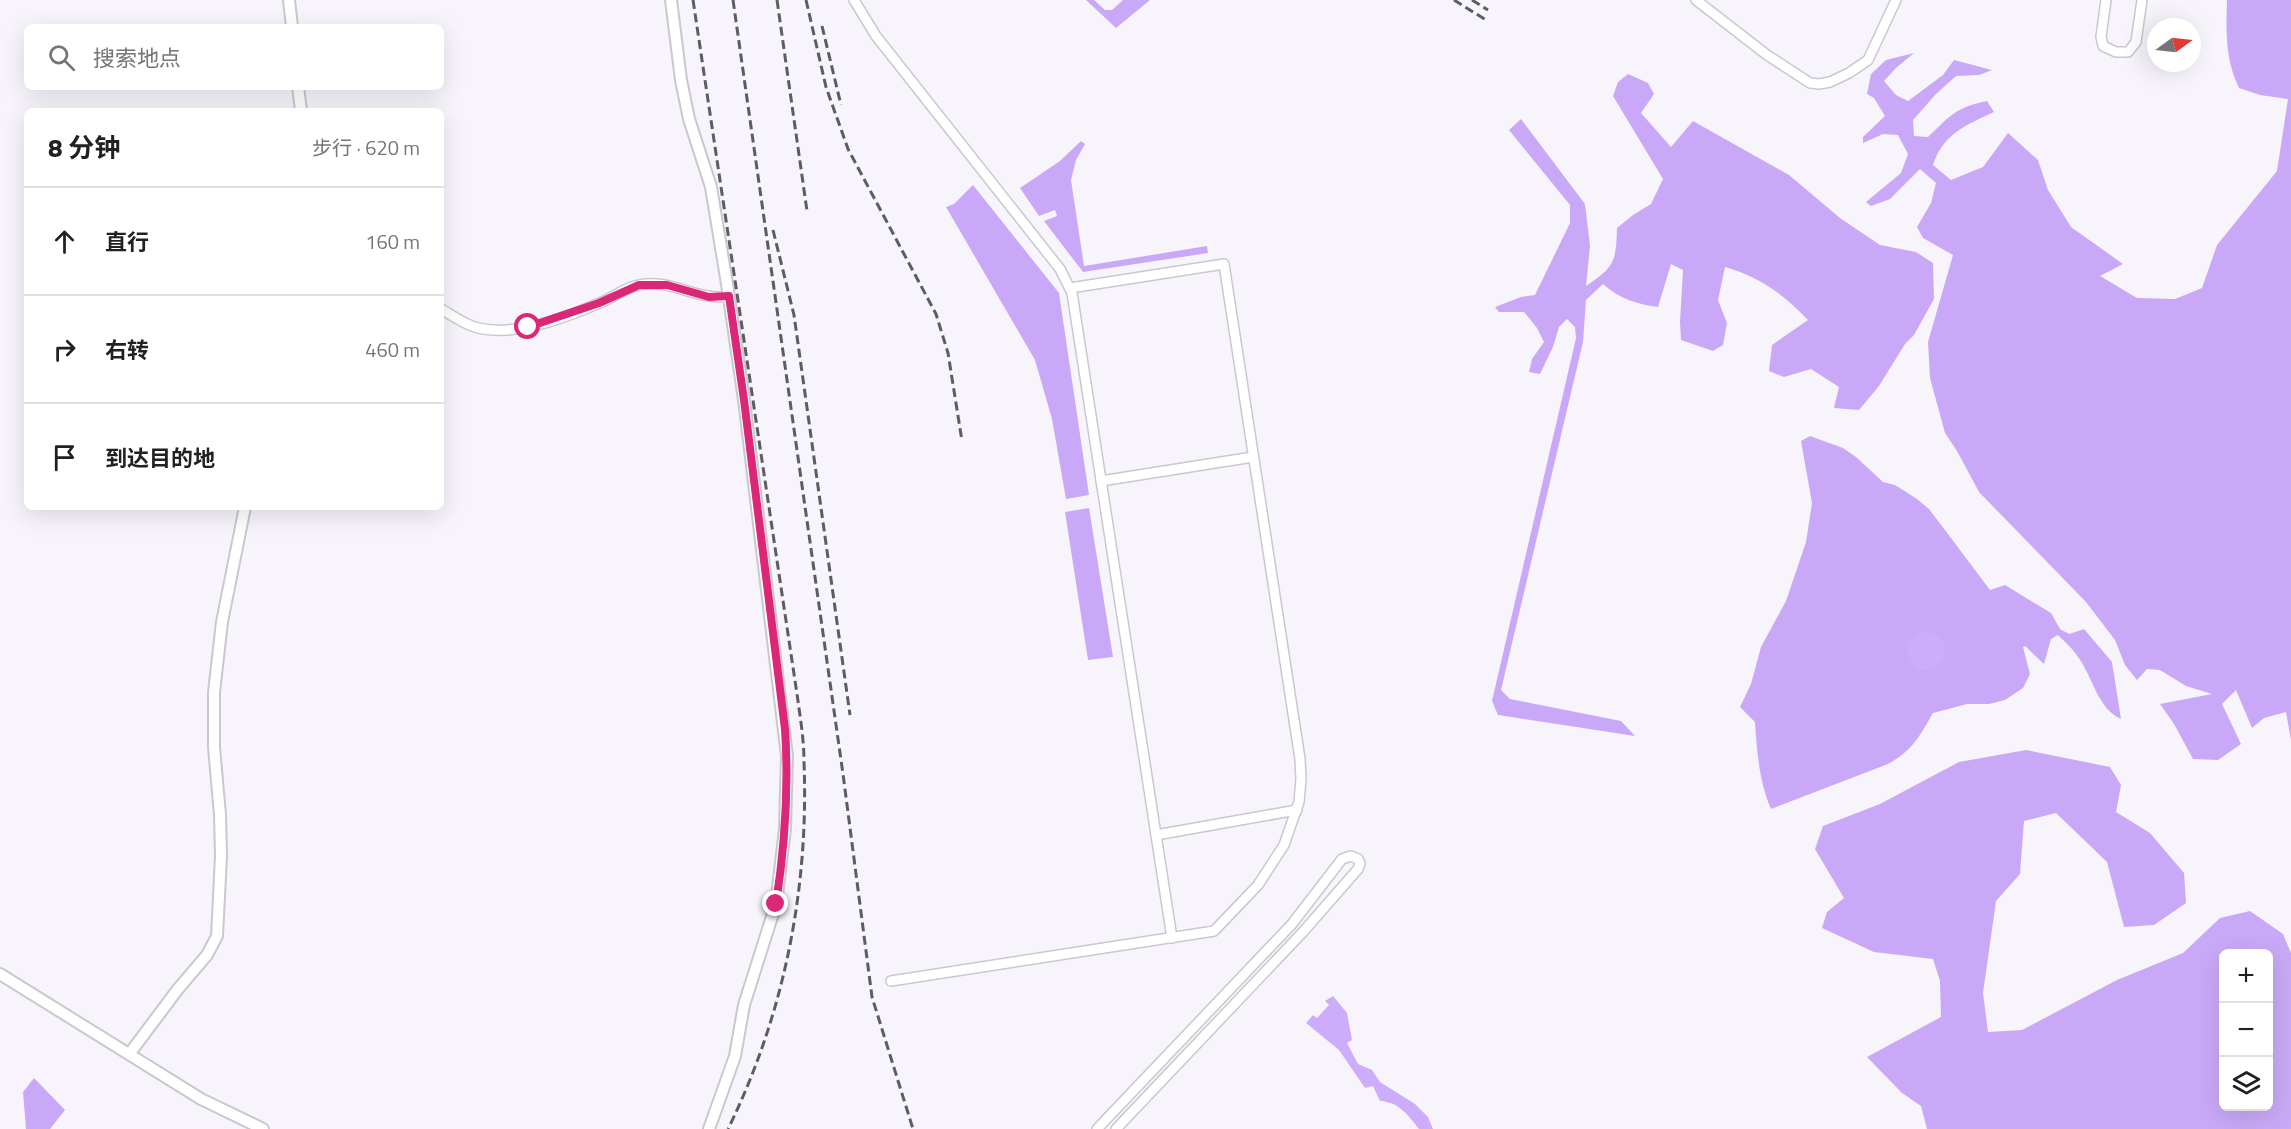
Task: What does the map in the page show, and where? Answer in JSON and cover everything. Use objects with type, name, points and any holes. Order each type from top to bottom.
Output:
[{"type":"street","points":[[289,0],[292,24]]},
{"type":"street","points":[[671,0],[681,80],[689,119],[711,187],[729,296],[785,729],[787,783],[786,829],[776,904],[744,1005],[735,1056],[709,1129]]},
{"type":"street","points":[[854,0],[876,36],[1060,269],[1070,288],[1075,304],[1172,938]]},
{"type":"street","points":[[1696,0],[1767,55],[1810,83],[1819,84],[1830,82],[1849,73],[1868,60],[1896,0]]},
{"type":"street","points":[[2106,0],[2101,37],[2103,46],[2116,52],[2128,52],[2136,42],[2142,0]]},
{"type":"street","points":[[298,90],[301,108]]},
{"type":"street","points":[[891,981],[1214,931],[1258,885],[1284,845],[1297,810],[1301,779],[1300,759],[1224,264],[1070,288]]},
{"type":"street","points":[[444,311],[478,328],[504,329],[541,324],[599,303],[639,285],[667,285],[709,297],[729,296]]},
{"type":"street","points":[[1101,481],[1253,457]]},
{"type":"street","points":[[130,1053],[207,955],[217,936],[221,856],[214,747],[214,692],[222,622],[244,510]]},
{"type":"street","points":[[1156,835],[1297,810]]},
{"type":"street","points":[[1097,1129],[1292,924],[1342,860],[1351,856],[1358,859],[1358,869],[1302,933],[1116,1129]]},
{"type":"street","points":[[0,974],[201,1099],[263,1129]]},
{"type":"shaded area","points":[[1086,0],[1094,0],[1105,10],[1112,10],[1123,0],[1150,0],[1116,28]]},
{"type":"shaded area","points":[[2227,0],[2291,0],[2291,740],[2286,712],[2264,718],[2252,728],[2236,690],[2222,704],[2241,744],[2218,760],[2193,759],[2160,704],[2212,694],[2186,686],[2160,670],[2147,669],[2137,680],[2125,665],[2115,640],[2086,602],[1979,492],[1945,433],[1930,378],[1928,342],[1953,255],[1923,238],[1917,227],[1931,203],[1936,183],[1920,169],[1890,199],[1871,206],[1866,202],[1901,173],[1908,154],[1898,135],[1883,134],[1863,143],[1863,137],[1885,116],[1874,98],[1867,94],[1871,74],[1886,60],[1914,53],[1884,81],[1896,95],[1908,101],[1943,75],[1954,60],[1992,70],[1979,75],[1956,76],[1913,120],[1914,136],[1928,137],[1948,118],[1968,106],[1987,101],[1994,112],[1965,126],[1949,138],[1937,154],[1933,165],[1951,180],[1983,167],[2008,133],[2038,160],[2048,190],[2071,227],[2123,264],[2100,276],[2137,298],[2175,299],[2202,288],[2217,245],[2277,171],[2288,99],[2260,95],[2239,88],[2229,56]]},
{"type":"shaded area","points":[[1628,74],[1648,83],[1654,94],[1641,113],[1671,147],[1693,121],[1789,175],[1840,218],[1880,245],[1916,252],[1933,263],[1934,299],[1914,335],[1905,344],[1879,386],[1859,410],[1834,408],[1839,387],[1811,369],[1784,377],[1769,371],[1772,345],[1808,320],[1789,302],[1760,281],[1738,271],[1725,267],[1718,300],[1727,323],[1723,345],[1713,351],[1681,340],[1683,270],[1671,264],[1658,307],[1629,300],[1603,284],[1586,300],[1583,342],[1501,690],[1510,699],[1621,721],[1635,736],[1498,715],[1492,701],[1576,338],[1575,327],[1567,319],[1559,327],[1553,347],[1540,374],[1529,372],[1532,359],[1544,342],[1537,328],[1524,312],[1499,312],[1495,307],[1521,297],[1535,295],[1570,223],[1570,205],[1509,130],[1521,119],[1585,204],[1590,246],[1586,286],[1603,274],[1612,263],[1616,249],[1617,228],[1651,204],[1663,179],[1613,96],[1618,82]]},
{"type":"shaded area","points":[[1081,141],[1085,144],[1076,160],[1071,180],[1084,266],[1207,246],[1208,253],[1083,272],[1044,221],[1057,216],[1055,210],[1039,216],[1020,188],[1060,161]]},
{"type":"shaded area","points":[[973,185],[1059,293],[1089,495],[1066,499],[1052,419],[1035,360],[946,207],[954,204]]},
{"type":"shaded area","points":[[1810,436],[1843,448],[1883,482],[1895,485],[1929,509],[1990,590],[2005,585],[2051,613],[2060,629],[2069,634],[2084,629],[2112,662],[2121,719],[2106,707],[2078,657],[2058,635],[2051,639],[2044,664],[2025,646],[2023,647],[2030,674],[2023,688],[2005,700],[1989,704],[1967,704],[1933,713],[1910,748],[1897,759],[1771,809],[1761,777],[1755,722],[1740,707],[1751,684],[1761,647],[1786,601],[1806,542],[1812,503],[1801,441]]},
{"type":"shaded area","points":[[1089,508],[1113,657],[1088,660],[1065,512]]},
{"type":"shaded area","points":[[1926,632],[1939,638],[1945,651],[1939,664],[1926,670],[1913,664],[1907,651],[1913,638]]},
{"type":"shaded area","points":[[2026,750],[2110,767],[2121,785],[2116,812],[2150,833],[2184,873],[2186,903],[2154,925],[2124,927],[2107,862],[2056,813],[2024,821],[2020,874],[1996,901],[1983,993],[1988,1032],[2022,1030],[2117,980],[2183,953],[2220,918],[2250,911],[2283,934],[2291,953],[2291,1129],[1927,1129],[1921,1106],[1902,1093],[1867,1057],[1941,1017],[1940,981],[1933,959],[1874,952],[1822,928],[1827,912],[1844,898],[1815,849],[1823,826],[1880,804],[1959,762]]},
{"type":"shaded area","points":[[1333,996],[1347,1013],[1352,1040],[1347,1043],[1358,1064],[1372,1070],[1380,1082],[1415,1104],[1428,1117],[1433,1129],[1419,1129],[1398,1107],[1380,1101],[1373,1086],[1365,1088],[1339,1050],[1306,1023],[1313,1015],[1317,1018],[1329,1005],[1325,1001]]},
{"type":"shaded area","points":[[34,1078],[65,1110],[50,1129],[26,1129],[23,1092]]},
{"type":"railway","points":[[693,0],[804,753],[802,857],[789,950],[764,1041],[748,1086],[728,1129]]},
{"type":"railway","points":[[733,0],[843,774],[872,997],[913,1129]]},
{"type":"railway","points":[[777,0],[807,211]]},
{"type":"railway","points":[[806,0],[826,87],[848,149],[936,314],[948,353],[962,441]]},
{"type":"railway","points":[[1454,0],[1486,20]]},
{"type":"railway","points":[[1472,0],[1488,10]]},
{"type":"railway","points":[[822,26],[841,105]]},
{"type":"railway","points":[[773,230],[794,315],[850,715]]},
{"type":"route","points":[[528,327],[599,303],[639,285],[667,285],[709,297],[729,296],[785,729],[786,829],[776,904]]}]
